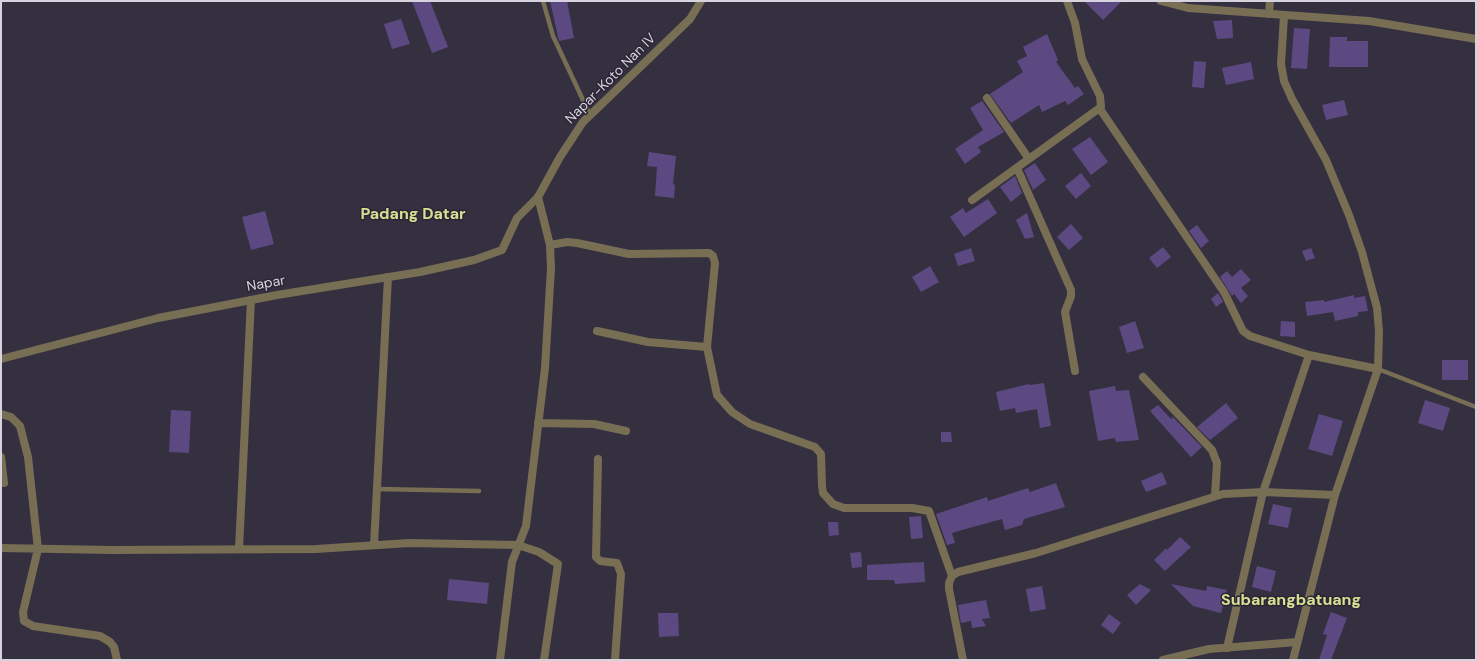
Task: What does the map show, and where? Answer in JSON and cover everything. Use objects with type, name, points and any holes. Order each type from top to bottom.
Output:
[{"type":"street","name":"Napar-Koto Nan IV","points":[[517,218],[538,197],[571,139],[590,115],[690,19],[701,1]]},
{"type":"street","points":[[972,200],[1100,109],[1102,104],[1100,96],[1082,59],[1075,23],[1067,1]]},
{"type":"street","points":[[1161,1],[1188,8],[1369,21],[1476,39]]},
{"type":"street","points":[[1269,14],[1270,1]]},
{"type":"street","points":[[1284,16],[1281,64],[1284,81],[1292,99],[1326,160],[1362,252],[1379,322],[1378,369],[1335,495],[1296,642],[1293,660]]},
{"type":"street","points":[[988,98],[1029,159]]},
{"type":"street","points":[[1100,109],[1224,292],[1243,331],[1250,336],[1309,355],[1378,369]]},
{"type":"street","points":[[1017,168],[1071,290],[1071,296],[1065,312],[1075,371]]},
{"type":"street","points":[[500,660],[512,562],[526,526],[545,368],[551,268],[550,245],[538,197]]},
{"type":"street","name":"Napar","points":[[1,358],[158,318],[474,260],[502,250],[517,218]]},
{"type":"street","points":[[550,245],[567,242],[577,243],[629,254],[709,252],[713,256],[715,263],[707,347],[717,395],[732,412],[750,424],[814,447],[821,454],[823,493],[833,504],[844,508],[912,508],[929,511],[952,576]]},
{"type":"street","points":[[374,545],[388,277]]},
{"type":"street","points":[[239,549],[251,300]]},
{"type":"street","points":[[597,331],[648,342],[707,347]]},
{"type":"street","points":[[1227,648],[1263,492],[1309,355]]},
{"type":"street","points":[[1143,377],[1212,450],[1217,463],[1215,496]]},
{"type":"street","points":[[1,414],[6,414],[16,421],[23,435],[28,457],[38,549],[23,612],[24,621],[33,626],[100,636],[110,642],[114,647],[117,660]]},
{"type":"street","points":[[538,423],[594,424],[626,431]]},
{"type":"street","points":[[1,457],[4,482]]},
{"type":"street","points":[[598,458],[596,557],[600,561],[617,563],[621,574],[615,660]]},
{"type":"street","points":[[963,660],[949,589],[949,582],[952,576],[964,570],[1036,553],[1215,496],[1263,492],[1335,495]]},
{"type":"street","points":[[1,548],[316,549],[409,544],[518,545],[540,552],[558,564],[544,660]]},
{"type":"street","points":[[1162,660],[1209,649],[1296,642]]},
{"type":"lane","points":[[543,1],[553,36],[590,115]]},
{"type":"lane","points":[[1378,369],[1476,407]]},
{"type":"lane","points":[[377,489],[479,491]]},
{"type":"building","points":[[412,1],[430,1],[448,47],[432,53]]},
{"type":"building","points":[[550,1],[567,1],[574,38],[559,41]]},
{"type":"building","points":[[1084,1],[1122,1],[1103,20]]},
{"type":"building","points":[[401,19],[410,44],[392,49],[384,24]]},
{"type":"building","points":[[1232,20],[1233,38],[1217,39],[1213,21]]},
{"type":"building","points":[[1294,28],[1310,29],[1307,69],[1291,68]]},
{"type":"building","points":[[1047,34],[1058,60],[1056,62],[1075,88],[1078,86],[1084,94],[1068,105],[1065,101],[1042,112],[1039,105],[1011,123],[990,94],[1023,72],[1017,61],[1027,56],[1023,47]]},
{"type":"building","points":[[1330,37],[1347,37],[1347,41],[1368,41],[1368,67],[1329,67]]},
{"type":"building","points":[[1194,61],[1206,62],[1204,88],[1192,87]]},
{"type":"building","points":[[1251,62],[1254,79],[1226,85],[1222,68]]},
{"type":"building","points":[[1344,100],[1348,115],[1326,120],[1322,105]]},
{"type":"building","points":[[982,101],[1004,132],[978,147],[981,152],[965,164],[955,149],[983,130],[970,108]]},
{"type":"building","points":[[1090,137],[1108,162],[1091,175],[1072,149]]},
{"type":"building","points":[[649,152],[676,156],[673,184],[675,185],[674,198],[655,196],[657,167],[647,166]]},
{"type":"building","points":[[1035,163],[1046,180],[1033,190],[1024,170]]},
{"type":"building","points":[[1081,173],[1091,186],[1076,199],[1065,186]]},
{"type":"building","points":[[1015,176],[1022,193],[1011,202],[1000,187]]},
{"type":"building","points":[[988,199],[997,213],[964,237],[950,217],[963,208],[966,213]]},
{"type":"building","points":[[265,211],[274,244],[251,250],[242,217]]},
{"type":"building","points":[[1027,213],[1034,237],[1025,239],[1016,220]]},
{"type":"building","points":[[1071,224],[1083,238],[1069,250],[1057,237]]},
{"type":"building","points":[[1197,225],[1209,241],[1201,248],[1189,231]]},
{"type":"building","points":[[1163,247],[1171,257],[1157,268],[1149,258]]},
{"type":"building","points":[[971,248],[975,261],[958,266],[954,254]]},
{"type":"building","points":[[1311,248],[1315,258],[1306,261],[1302,251]]},
{"type":"building","points":[[930,266],[939,282],[921,292],[912,277]]},
{"type":"building","points":[[1241,269],[1251,280],[1241,288],[1248,296],[1241,303],[1234,294],[1232,296],[1220,277],[1227,271],[1232,277]]},
{"type":"building","points":[[1218,293],[1223,302],[1216,307],[1211,299]]},
{"type":"building","points":[[1354,295],[1354,298],[1365,296],[1368,311],[1358,312],[1358,316],[1335,321],[1333,312],[1307,316],[1305,302],[1324,300],[1324,302]]},
{"type":"building","points":[[1135,321],[1144,348],[1127,353],[1119,327]]},
{"type":"building","points":[[1281,321],[1295,322],[1295,337],[1280,336]]},
{"type":"building","points":[[1442,360],[1468,360],[1468,380],[1442,380]]},
{"type":"building","points":[[1044,383],[1051,426],[1040,428],[1037,409],[1016,413],[1015,408],[1000,411],[996,392],[1029,384]]},
{"type":"building","points":[[1115,386],[1116,391],[1129,390],[1139,440],[1116,442],[1115,438],[1098,441],[1089,391]]},
{"type":"building","points":[[1425,400],[1450,408],[1443,431],[1418,423]]},
{"type":"building","points":[[1226,403],[1238,418],[1210,440],[1197,427]]},
{"type":"building","points":[[1158,405],[1171,419],[1173,417],[1202,447],[1191,457],[1150,411]]},
{"type":"building","points":[[171,410],[191,411],[189,453],[169,452]]},
{"type":"building","points":[[1319,414],[1343,421],[1332,456],[1308,449]]},
{"type":"building","points":[[941,432],[951,432],[952,442],[941,442]]},
{"type":"building","points":[[1162,472],[1167,484],[1146,492],[1141,481]]},
{"type":"building","points":[[1056,483],[1065,507],[1024,519],[1022,525],[1005,530],[1002,519],[952,533],[955,543],[947,545],[936,514],[987,497],[988,501],[1028,488],[1030,492]]},
{"type":"building","points":[[1273,504],[1292,508],[1288,528],[1268,524]]},
{"type":"building","points":[[921,516],[923,538],[911,539],[909,517]]},
{"type":"building","points":[[828,522],[838,522],[839,535],[829,536]]},
{"type":"building","points":[[1180,537],[1191,547],[1165,571],[1154,560]]},
{"type":"building","points":[[861,552],[862,567],[852,568],[850,553]]},
{"type":"building","points":[[924,562],[925,582],[895,584],[894,580],[867,580],[867,565]]},
{"type":"building","points":[[1257,566],[1276,571],[1271,592],[1252,587]]},
{"type":"building","points":[[449,579],[489,583],[487,604],[447,600]]},
{"type":"building","points":[[1140,584],[1151,590],[1136,605],[1127,595]]},
{"type":"building","points":[[1171,584],[1206,591],[1207,586],[1227,590],[1221,613],[1193,606]]},
{"type":"building","points":[[1042,586],[1046,609],[1030,612],[1026,589]]},
{"type":"building","points":[[986,600],[990,618],[982,619],[986,626],[972,628],[971,621],[961,623],[958,605]]},
{"type":"building","points":[[1331,612],[1347,618],[1331,660],[1319,660],[1327,635],[1323,634]]},
{"type":"building","points":[[658,613],[678,613],[679,636],[659,637]]},
{"type":"building","points":[[1109,614],[1121,623],[1113,634],[1101,625]]},
{"type":"district","name":"Padang Datar","points":[[413,215]]},
{"type":"district","name":"Subarangbatuang","points":[[1291,601]]}]
